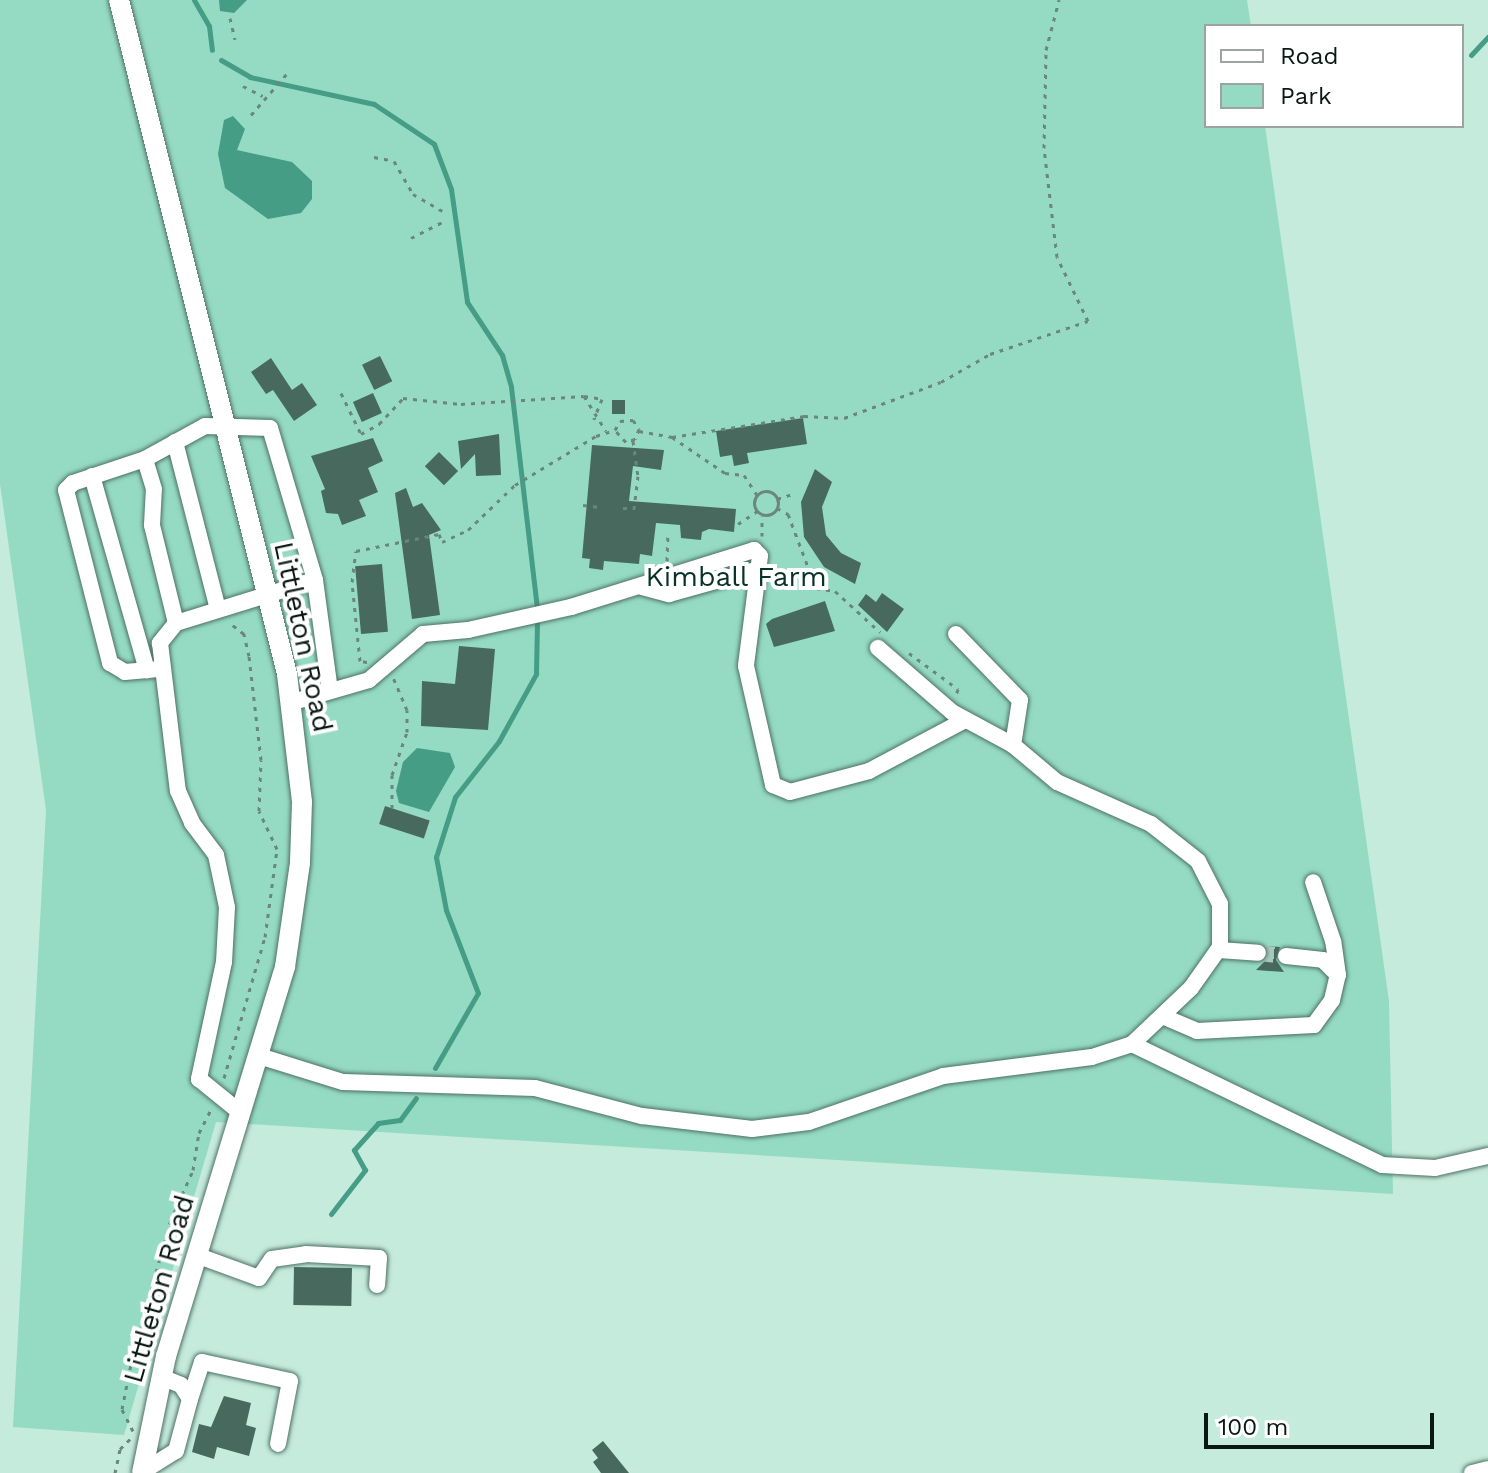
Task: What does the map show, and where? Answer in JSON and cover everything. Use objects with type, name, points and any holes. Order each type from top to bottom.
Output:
[{"type":"main road","name":"Littleton Road","points":[[119,0],[293,702],[302,802],[300,863],[285,967],[161,1377],[142,1472]]},
{"type":"lane","points":[[154,670],[117,669],[104,652],[66,490],[92,476],[145,459],[205,426],[270,428],[315,580],[330,691]]},
{"type":"lane","points":[[175,442],[218,610]]},
{"type":"lane","points":[[145,459],[154,489],[152,525],[176,623]]},
{"type":"lane","points":[[92,476],[115,561],[124,575],[154,670],[171,706],[178,791],[192,823],[216,855],[225,885],[224,962],[199,1079],[241,1113]]},
{"type":"lane","points":[[293,702],[369,680],[423,634],[500,624],[571,607],[642,587],[739,552],[758,551],[760,562],[746,666],[773,785],[790,792],[869,771],[965,720]]},
{"type":"lane","points":[[642,587],[669,594],[760,562]]},
{"type":"lane","points":[[154,670],[160,643],[176,623],[315,580]]},
{"type":"lane","points":[[956,634],[1020,700],[1013,745]]},
{"type":"lane","points":[[259,1056],[343,1082],[535,1088],[642,1116],[752,1129],[809,1122],[943,1076],[1092,1057],[1132,1044],[1191,988],[1219,950],[1223,927],[1220,904],[1191,853],[1151,824],[1057,782],[1013,745],[948,709],[880,641]]},
{"type":"lane","points":[[1162,1016],[1197,1031],[1314,1025],[1332,1000],[1338,975],[1333,941],[1313,882]]},
{"type":"lane","points":[[1219,950],[1258,953]]},
{"type":"lane","points":[[1286,956],[1323,960],[1338,975]]},
{"type":"lane","points":[[1132,1044],[1382,1165],[1435,1168],[1488,1156]]},
{"type":"lane","points":[[196,1255],[259,1278],[272,1259],[306,1254],[379,1258],[377,1285]]},
{"type":"lane","points":[[142,1472],[176,1451],[202,1362],[290,1381],[278,1444]]},
{"type":"lane","points":[[161,1377],[181,1385],[190,1399]]},
{"type":"lane","points":[[1472,1473],[1488,1469]]},
{"type":"path","points":[[392,808],[394,771],[402,753],[407,710],[387,667],[360,661],[352,582],[356,551],[439,534],[442,542],[468,530],[515,485],[615,430],[628,419],[639,431],[672,437],[804,416],[844,418],[926,389],[990,354],[1088,321],[1057,257],[1044,148],[1046,50],[1059,0]]},
{"type":"path","points":[[230,18],[235,39]]},
{"type":"path","points":[[251,115],[263,96],[290,70]]},
{"type":"path","points":[[243,86],[263,96]]},
{"type":"path","points":[[374,157],[394,161],[413,194],[442,211]]},
{"type":"path","points":[[411,238],[442,222]]},
{"type":"path","points":[[341,393],[361,434],[379,424],[403,398],[520,403],[584,396],[602,399],[594,419]]},
{"type":"path","points":[[584,396],[594,419],[608,432]]},
{"type":"path","points":[[615,430],[620,440],[633,441]]},
{"type":"path","points":[[633,514],[638,476],[633,441],[639,431]]},
{"type":"path","points":[[672,437],[725,473],[744,475],[757,495],[760,562]]},
{"type":"path","points":[[757,495],[767,491],[777,499]]},
{"type":"path","points":[[777,499],[795,493]]},
{"type":"path","points":[[777,499],[777,508]]},
{"type":"path","points":[[583,505],[600,507]]},
{"type":"path","points":[[623,508],[634,508]]},
{"type":"path","points":[[738,524],[760,512],[777,508],[790,517],[816,588],[835,591],[880,641]]},
{"type":"path","points":[[665,577],[668,532]]},
{"type":"path","points":[[906,651],[958,689],[948,709]]},
{"type":"green space","name":"Kimball Farm","points":[[0,0],[1247,0],[1251,24],[1204,24],[1204,128],[1265,128],[1389,1001],[1393,1194],[216,1122],[124,1435],[13,1427],[46,810],[0,484]]},
{"type":"shaded area","points":[[219,0],[247,0],[234,13],[220,11]]},
{"type":"shaded area","points":[[233,116],[245,129],[237,150],[292,162],[312,181],[312,199],[301,213],[268,219],[225,188],[218,154],[224,120]]},
{"type":"shaded area","points":[[417,748],[450,753],[455,767],[429,812],[399,803],[396,791],[403,762]]},
{"type":"building","points":[[380,356],[392,381],[374,390],[362,365]]},
{"type":"building","points":[[271,358],[292,390],[302,383],[317,405],[294,421],[273,390],[266,394],[251,372]]},
{"type":"building","points":[[373,393],[382,413],[362,422],[353,402]]},
{"type":"building","points":[[612,400],[625,400],[625,414],[612,414]]},
{"type":"building","points":[[803,418],[807,444],[747,453],[749,463],[734,466],[732,455],[720,457],[716,431]]},
{"type":"building","points":[[499,434],[501,475],[476,476],[475,454],[461,469],[458,441]]},
{"type":"building","points":[[373,438],[383,461],[368,468],[378,492],[359,500],[366,516],[342,525],[338,514],[326,513],[321,491],[325,489],[311,456]]},
{"type":"building","points":[[592,445],[664,450],[661,470],[633,466],[629,501],[736,509],[734,532],[709,529],[702,532],[701,540],[681,538],[680,525],[656,523],[652,556],[640,554],[639,564],[604,561],[603,570],[589,568],[590,559],[582,558]]},
{"type":"building","points":[[439,452],[458,471],[444,485],[425,466]]},
{"type":"building","points":[[815,469],[832,482],[822,507],[826,535],[841,553],[861,563],[855,584],[824,567],[804,537],[801,502]]},
{"type":"building","points":[[406,488],[413,507],[422,503],[441,530],[429,535],[440,615],[412,619],[395,493]]},
{"type":"building","points":[[382,564],[388,632],[361,634],[355,566]]},
{"type":"building","points":[[882,593],[904,609],[887,632],[858,605],[866,594],[876,602]]},
{"type":"building","points":[[825,601],[835,631],[774,647],[766,624],[772,619]]},
{"type":"building","points":[[459,646],[495,649],[488,730],[421,726],[422,681],[455,684]]},
{"type":"building","points":[[385,806],[430,821],[424,839],[379,824]]},
{"type":"building","points":[[1266,946],[1280,947],[1276,960],[1284,972],[1256,970],[1267,959]]},
{"type":"building","points":[[294,1267],[352,1268],[351,1306],[293,1305]]},
{"type":"building","points":[[224,1396],[251,1403],[246,1425],[256,1428],[249,1456],[217,1447],[214,1459],[192,1452],[199,1424],[211,1427]]},
{"type":"building","points":[[603,1441],[629,1473],[601,1473],[593,1462],[598,1458],[592,1450]]},
{"type":"waterway","points":[[194,0],[209,26],[212,50]]},
{"type":"waterway","points":[[1471,55],[1488,37]]},
{"type":"waterway","points":[[221,60],[250,77],[374,104],[434,144],[451,189],[467,302],[502,355],[511,387],[537,610]]},
{"type":"waterway","points":[[435,1068],[478,993],[446,910],[436,857],[455,797],[499,741],[536,674],[537,620]]},
{"type":"waterway","points":[[331,1214],[365,1170],[354,1150],[378,1123],[400,1120],[416,1098]]},
{"type":"tunnel","points":[[1258,953],[1286,956]]}]
